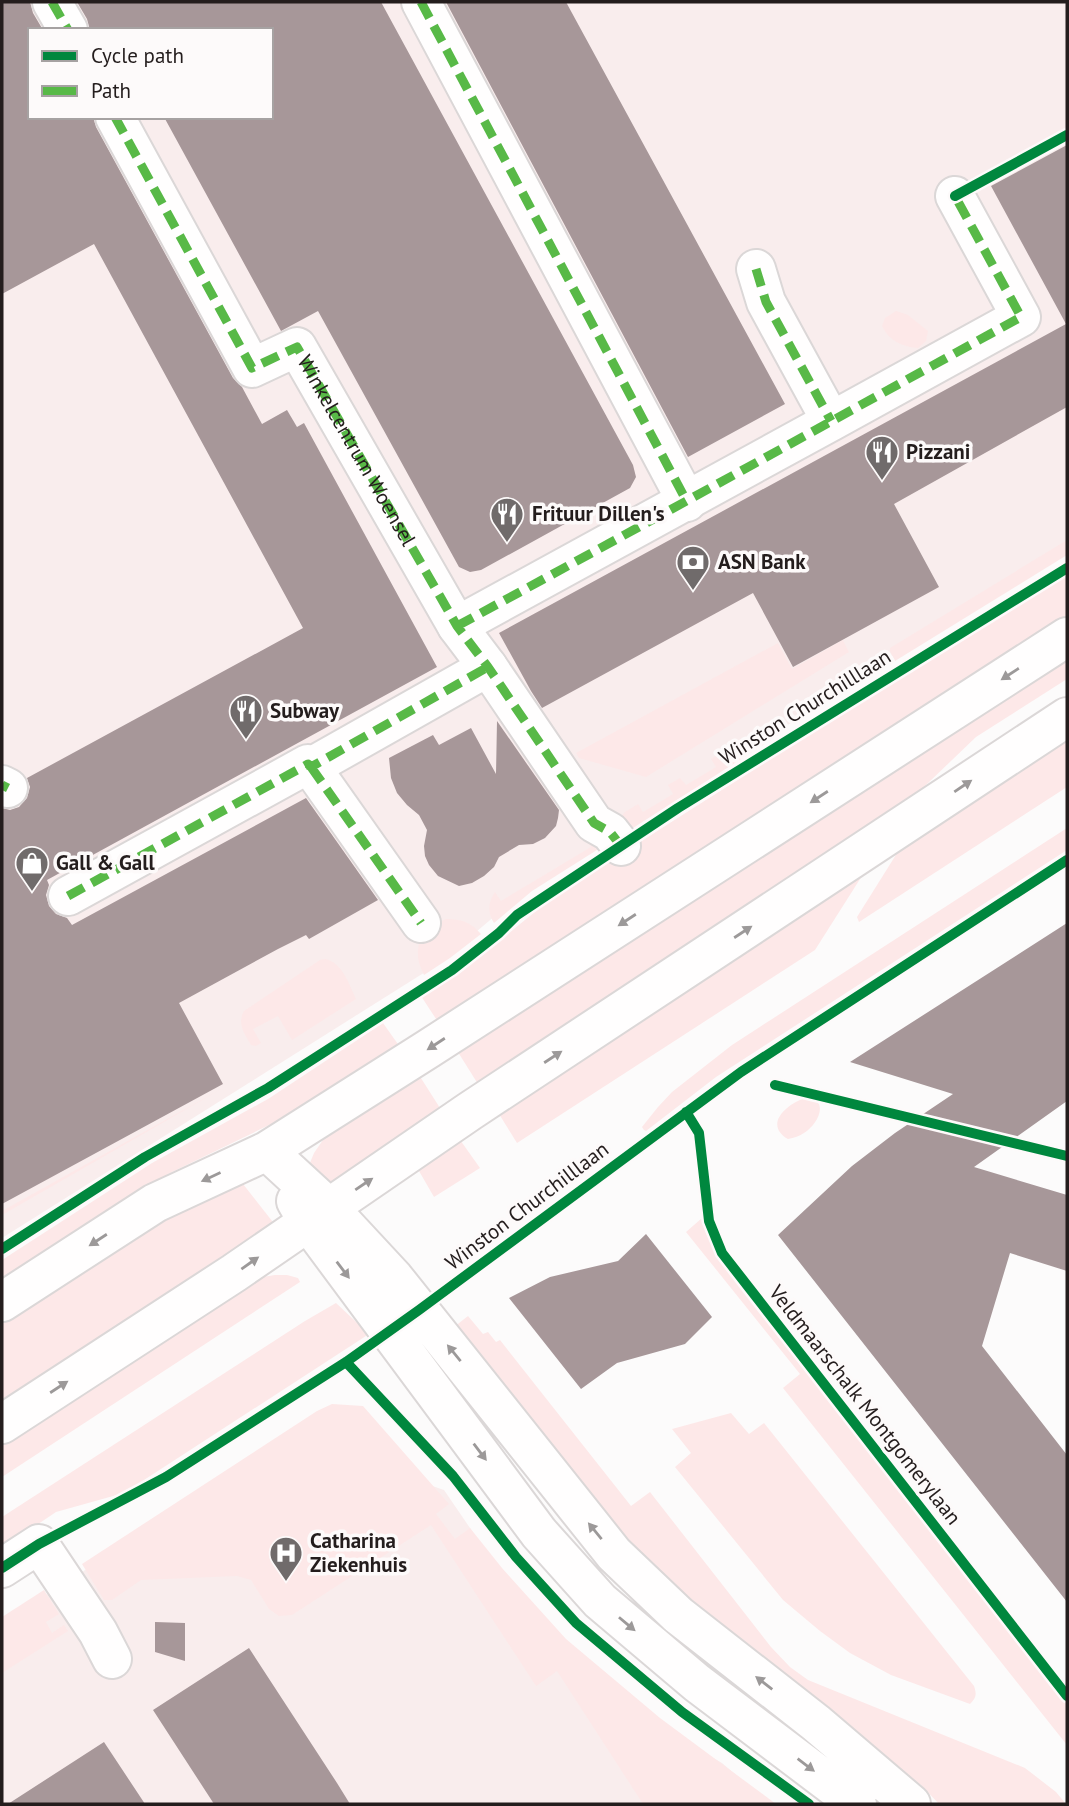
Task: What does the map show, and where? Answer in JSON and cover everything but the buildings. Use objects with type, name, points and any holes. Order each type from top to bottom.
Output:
[{"type":"main road","points":[[52,2],[67,28]]},
{"type":"main road","points":[[421,2],[687,502]]},
{"type":"main road","name":"Winkelcentrum Woensel","points":[[116,119],[252,368],[297,347],[457,626],[594,823],[610,832],[621,846]]},
{"type":"main road","points":[[457,626],[1021,317],[955,196]]},
{"type":"main road","points":[[756,269],[766,302],[831,421]]},
{"type":"main road","points":[[2,1302],[155,1203],[267,1151],[1067,637]]},
{"type":"main road","points":[[311,767],[488,667]]},
{"type":"main road","points":[[2,1424],[234,1273],[470,1111],[1067,717]]},
{"type":"main road","points":[[68,896],[308,764],[421,923]]},
{"type":"main road","points":[[267,1151],[318,1215],[539,1533],[600,1601],[697,1683],[857,1804]]},
{"type":"main road","points":[[318,1215],[394,1279],[614,1555],[678,1615],[816,1723],[911,1804]]},
{"type":"main road","points":[[2,1568],[39,1544],[98,1632],[112,1659]]},
{"type":"shaded area","points":[[2,2],[1067,2],[1067,549],[931,631],[515,899],[438,964],[2,1238]]},
{"type":"shaded area","points":[[896,311],[908,315],[928,331],[926,341],[918,348],[897,342],[888,336],[882,326],[885,318]]},
{"type":"shaded area","points":[[1067,540],[1067,555],[895,661],[890,648]]},
{"type":"shaded area","points":[[1067,575],[1067,615],[438,1022],[421,996],[467,967],[552,898],[946,647]]},
{"type":"shaded area","points":[[843,640],[849,652],[646,777],[579,758],[576,753],[778,643],[792,669]]},
{"type":"shaded area","points":[[1067,654],[1067,679],[976,737],[878,831],[483,1092],[456,1049]]},
{"type":"shaded area","points":[[771,726],[782,733],[622,835],[620,818],[625,812],[638,804],[643,812],[673,794],[668,785],[680,778],[686,785],[716,767],[711,759],[723,752],[728,760],[760,740],[756,731]]},
{"type":"shaded area","points":[[1067,739],[1067,787],[859,922],[857,917],[904,842]]},
{"type":"shaded area","points":[[1067,828],[1067,850],[716,1077],[644,1130],[642,1127],[672,1092],[732,1045]]},
{"type":"shaded area","points":[[586,838],[608,843],[532,891],[494,923],[489,908],[495,892],[501,901],[591,847]]},
{"type":"shaded area","points":[[867,868],[815,950],[517,1143],[496,1109]]},
{"type":"shaded area","points":[[446,919],[465,922],[481,934],[424,975],[418,957],[420,941],[430,929]]},
{"type":"shaded area","points":[[325,959],[340,969],[356,999],[292,1040],[278,1016],[253,1029],[261,1043],[251,1045],[241,1024],[244,1011]]},
{"type":"shaded area","points":[[383,1023],[400,1047],[294,1113],[168,1174],[2,1282],[2,1260],[152,1163],[268,1099]]},
{"type":"shaded area","points":[[419,1075],[440,1108],[330,1191],[307,1170],[325,1137]]},
{"type":"shaded area","points":[[223,1088],[2,1215],[2,1211]]},
{"type":"shaded area","points":[[805,1098],[818,1102],[820,1112],[809,1129],[788,1139],[778,1128],[780,1116],[791,1105]]},
{"type":"shaded area","points":[[458,1137],[480,1168],[434,1197],[419,1171]]},
{"type":"shaded area","points":[[243,1184],[276,1226],[2,1404],[2,1322],[184,1202]]},
{"type":"shaded area","points":[[702,1218],[706,1233],[721,1262],[1067,1702],[1067,1745],[783,1388],[800,1374],[686,1232]]},
{"type":"shaded area","points":[[275,1275],[298,1278],[300,1282],[2,1477],[2,1444],[248,1283]]},
{"type":"shaded area","points":[[336,1303],[369,1334],[124,1493],[56,1512],[7,1545],[2,1545],[2,1517]]},
{"type":"shaded area","points":[[468,1316],[483,1334],[488,1332],[496,1342],[500,1340],[631,1506],[650,1492],[771,1647],[790,1667],[808,1680],[1025,1768],[1056,1792],[1066,1804],[939,1804],[922,1786],[730,1638],[624,1540],[454,1327]]},
{"type":"shaded area","points":[[332,1404],[363,1406],[449,1504],[436,1514],[455,1539],[470,1528],[566,1639],[660,1718],[776,1804],[643,1804],[557,1671],[536,1686],[431,1525],[292,1615],[279,1616],[269,1609],[251,1580],[237,1576],[141,1580],[112,1600],[104,1600],[82,1564],[317,1411]]},
{"type":"shaded area","points":[[731,1413],[749,1434],[764,1423],[974,1686],[975,1696],[970,1704],[891,1675],[850,1653],[783,1600],[675,1467],[691,1453],[672,1429]]},
{"type":"shaded area","name":"Catharina Ziekenhuis","points":[[415,1480],[444,1490],[572,1677],[722,1763],[770,1804],[2,1804],[2,1624],[196,1498]]},
{"type":"shaded area","points":[[44,1590],[59,1614],[46,1622],[52,1633],[64,1625],[68,1631],[2,1673],[2,1617]]},
{"type":"marked path","points":[[52,2],[67,28]]},
{"type":"marked path","points":[[421,2],[687,502]]},
{"type":"marked path","points":[[116,119],[252,368],[297,347],[457,626],[594,823],[610,832],[621,846]]},
{"type":"marked path","points":[[457,626],[1021,317],[955,196]]},
{"type":"marked path","points":[[756,269],[766,302],[831,421]]},
{"type":"marked path","points":[[68,896],[308,764],[311,767],[488,667]]},
{"type":"marked path","points":[[311,767],[421,923]]},
{"type":"marked path","points":[[2,785],[8,788]]},
{"type":"cycle path","points":[[955,196],[1067,135]]},
{"type":"cycle path","name":"Winston Churchilllaan","points":[[2,1249],[145,1157],[268,1088],[452,970],[499,933],[517,915],[678,808],[1067,568]]},
{"type":"cycle path","name":"Winston Churchilllaan","points":[[2,1568],[39,1544],[166,1477],[346,1362],[741,1072],[1067,860]]},
{"type":"cycle path","points":[[775,1085],[1067,1156]]},
{"type":"cycle path","name":"Veldmaarschalk Montgomerylaan","points":[[686,1112],[699,1133],[709,1221],[722,1253],[1067,1696]]},
{"type":"cycle path","points":[[346,1362],[453,1476],[516,1557],[576,1623],[682,1712],[809,1804]]},
{"type":"place","name":"Pizzani","points":[[882,482]]},
{"type":"place","name":"Frituur Dillen's","points":[[507,544]]},
{"type":"place","name":"ASN Bank","points":[[693,592]]},
{"type":"place","name":"Subway","points":[[246,741]]},
{"type":"place","name":"Gall & Gall","points":[[32,893]]},
{"type":"place","name":"Catharina Ziekenhuis","points":[[286,1583]]}]
